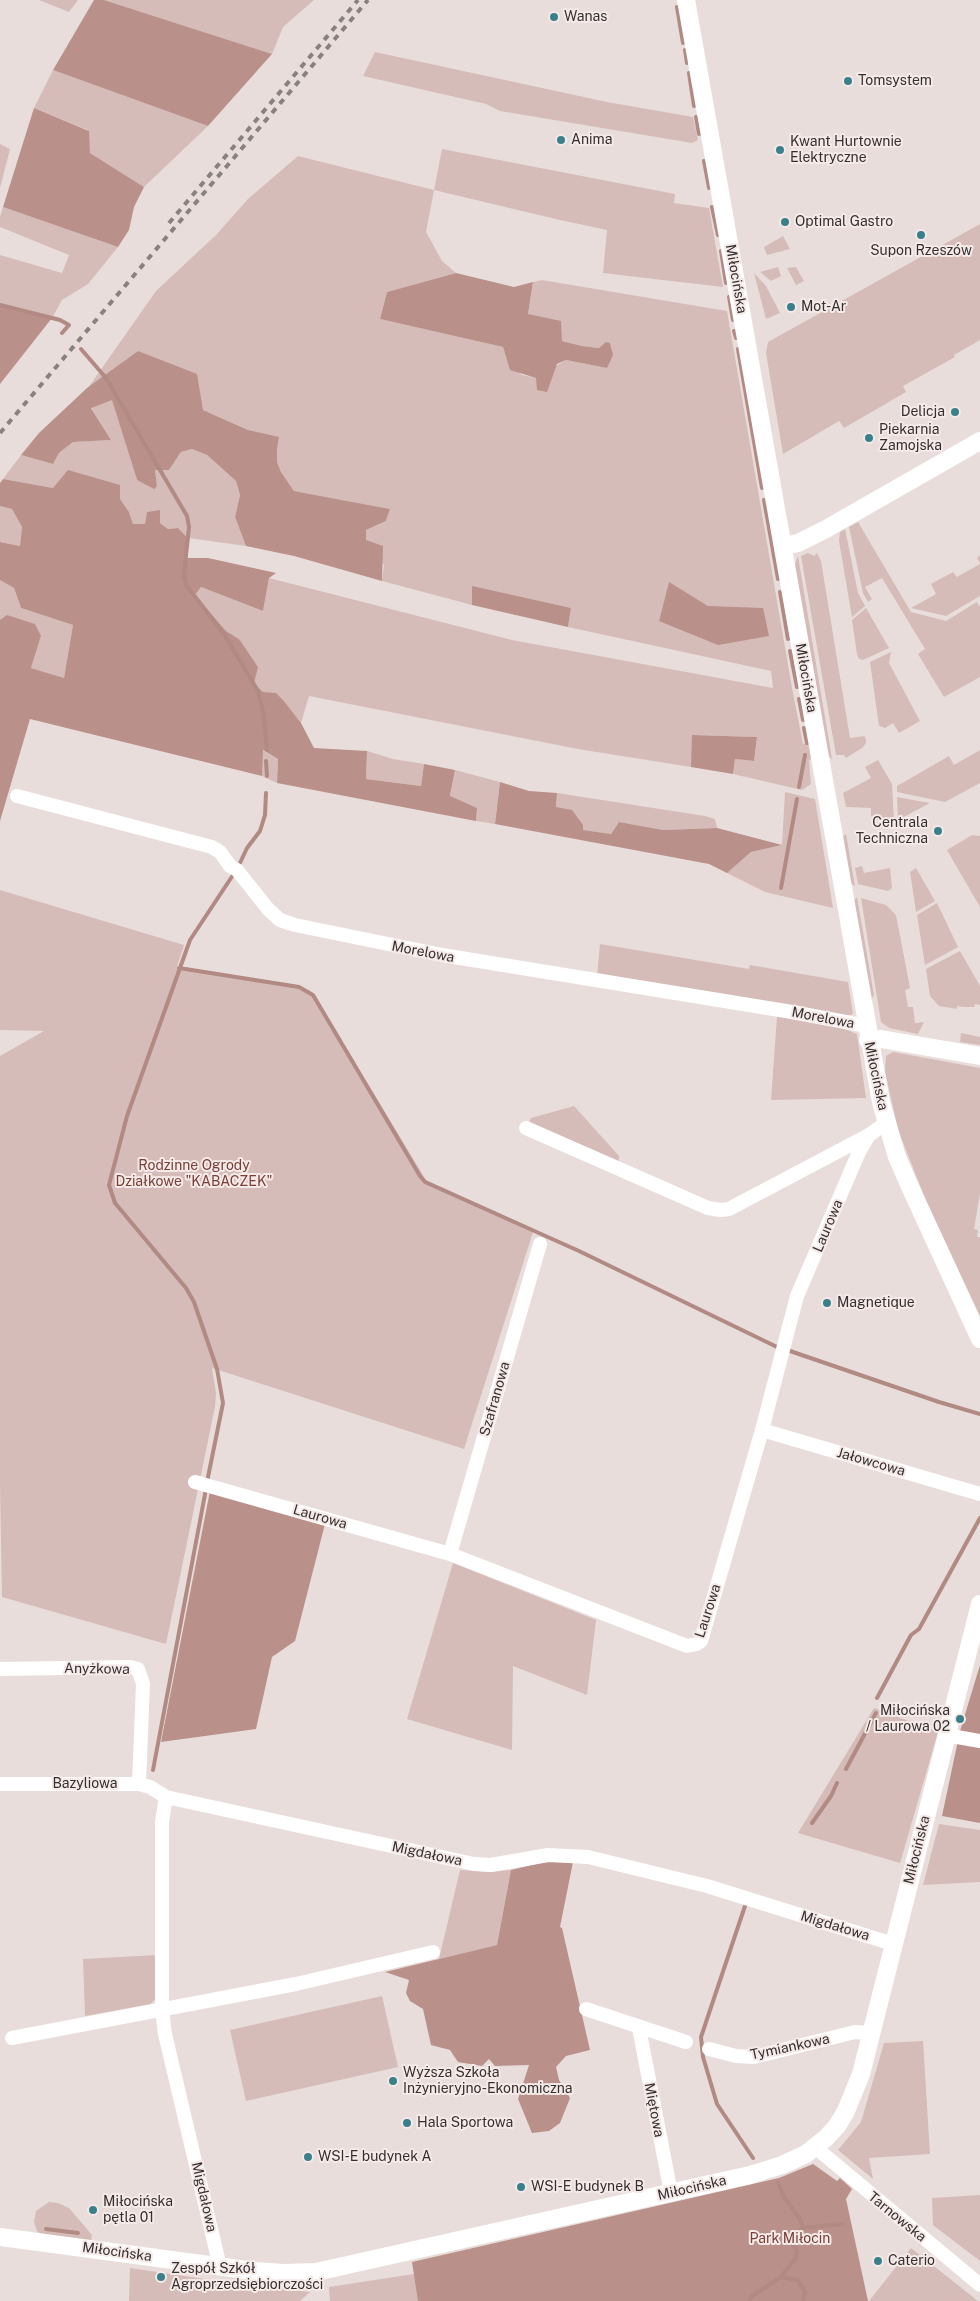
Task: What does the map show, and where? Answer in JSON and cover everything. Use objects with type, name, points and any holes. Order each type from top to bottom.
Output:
[{"type":"street","name":"Miłocińska","points":[[686,0],[867,1033],[886,1123],[911,1190],[980,1339]]},
{"type":"street","points":[[783,546],[826,530],[980,441]]},
{"type":"street","name":"Morelowa","points":[[17,796],[212,846],[220,852],[230,866],[237,870],[268,909],[280,920],[295,925],[442,955],[792,1012],[867,1033]]},
{"type":"street","points":[[867,1033],[881,1039],[980,1056]]},
{"type":"street","name":"Laurowa","points":[[526,1128],[708,1208],[721,1210],[729,1209],[869,1135],[886,1123]]},
{"type":"street","name":"Laurowa","points":[[195,1482],[450,1554],[687,1646],[697,1644],[700,1641],[762,1430],[797,1296],[859,1152],[869,1135]]},
{"type":"street","name":"Szafranowa","points":[[450,1554],[540,1244]]},
{"type":"street","name":"Jałowcowa","points":[[762,1430],[980,1494]]},
{"type":"street","name":"Miłocińska","points":[[0,2237],[220,2267],[284,2273],[326,2270],[671,2193],[782,2165],[815,2147],[837,2126],[846,2111],[861,2074],[980,1604]]},
{"type":"street","name":"Anyżkowa","points":[[0,1669],[130,1667],[138,1670],[143,1684],[139,1784]]},
{"type":"street","points":[[946,1735],[980,1742]]},
{"type":"street","name":"Bazyliowa","points":[[0,1784],[139,1784],[150,1787],[166,1797]]},
{"type":"street","name":"Migdałowa","points":[[220,2267],[165,2034],[162,2010],[162,1822],[166,1797],[474,1864],[491,1866],[558,1855],[609,1861],[707,1886],[894,1944]]},
{"type":"street","points":[[12,2038],[296,1984],[433,1952]]},
{"type":"street","points":[[586,2009],[686,2042]]},
{"type":"street","name":"Miętowa","points":[[639,2028],[671,2193]]},
{"type":"street","name":"Tymiankowa","points":[[709,2049],[736,2056],[754,2057],[856,2032],[871,2033]]},
{"type":"street","name":"Tarnowska","points":[[815,2147],[980,2285]]},
{"type":"green space","points":[[39,0],[78,0],[69,12]]},
{"type":"green space","points":[[94,0],[104,0],[272,54],[208,126],[53,70]]},
{"type":"green space","points":[[104,0],[314,0],[283,27],[272,54]]},
{"type":"green space","points":[[375,52],[607,102],[693,117],[698,140],[692,143],[500,111],[486,104],[363,76]]},
{"type":"green space","points":[[53,70],[208,126],[144,187],[90,153],[88,130],[34,108]]},
{"type":"green space","points":[[34,108],[89,131],[90,153],[144,187],[134,207],[129,230],[118,247],[3,207]]},
{"type":"green space","points":[[0,144],[10,149],[0,188]]},
{"type":"green space","points":[[442,149],[675,194],[674,203],[709,208],[723,287],[603,273],[607,230],[434,190]]},
{"type":"green space","points":[[298,156],[434,190],[426,232],[442,261],[456,273],[387,292],[380,319],[503,347],[509,366],[522,375],[536,378],[566,360],[607,368],[606,342],[600,348],[562,341],[560,325],[528,314],[533,282],[542,280],[727,311],[792,688],[803,744],[809,743],[812,757],[809,761],[811,784],[802,790],[733,774],[735,759],[754,761],[757,737],[693,735],[691,767],[578,749],[309,696],[301,723],[284,701],[263,692],[254,683],[239,639],[226,631],[195,595],[201,587],[263,611],[269,578],[512,640],[773,688],[771,671],[568,627],[571,608],[472,587],[472,605],[382,581],[384,565],[366,540],[366,530],[386,521],[390,509],[294,491],[281,472],[277,462],[279,438],[248,430],[203,410],[138,351],[88,388],[156,291],[216,235],[248,199]],"holes":[[[669,583],[708,606],[659,621]]]},
{"type":"green space","points":[[3,207],[118,247],[88,284],[62,300],[52,318],[0,305],[0,255],[62,273],[69,255],[0,227]]},
{"type":"green space","points":[[980,224],[980,340],[954,355],[955,357],[903,386],[906,392],[844,428],[839,421],[783,454],[766,353],[768,342]]},
{"type":"green space","points":[[783,236],[790,249],[767,255],[764,247]]},
{"type":"green space","points":[[778,267],[781,276],[771,281],[760,272]]},
{"type":"green space","points":[[796,267],[804,281],[796,285],[787,268]]},
{"type":"green space","points":[[456,273],[514,287],[533,282],[528,314],[561,321],[562,341],[599,348],[606,342],[610,343],[613,355],[607,368],[566,360],[557,364],[547,392],[537,390],[536,378],[510,370],[503,347],[380,319],[387,292]]},
{"type":"green space","points":[[754,273],[766,286],[780,313],[766,319]]},
{"type":"green space","points":[[0,305],[52,318],[0,384]]},
{"type":"green space","points":[[138,351],[197,374],[203,410],[248,430],[279,437],[277,462],[281,472],[294,491],[390,509],[386,521],[366,530],[366,540],[383,546],[382,581],[294,556],[246,546],[235,517],[240,495],[236,481],[207,455],[192,449],[181,452],[169,470],[155,470],[157,486],[154,489],[137,480],[112,400],[91,408],[111,440],[73,442],[59,453],[53,464],[21,455],[39,433],[87,388]]},
{"type":"green space","points":[[112,399],[137,480],[157,486],[155,470],[169,470],[181,452],[192,449],[207,455],[236,481],[240,495],[235,517],[246,546],[188,538],[178,528],[168,529],[160,523],[159,510],[145,524],[133,524],[129,512],[120,499],[120,485],[53,488],[3,479],[21,455],[53,464],[59,453],[73,442],[111,440],[91,407]]},
{"type":"green space","points":[[68,470],[120,485],[120,499],[129,512],[133,524],[145,524],[147,512],[160,510],[160,523],[168,529],[178,528],[188,538],[186,558],[208,558],[276,573],[269,578],[263,611],[201,587],[195,595],[226,631],[239,639],[258,667],[254,683],[263,692],[276,693],[284,701],[301,723],[314,748],[367,751],[366,779],[421,786],[424,764],[455,770],[450,796],[477,808],[476,821],[277,783],[278,759],[263,750],[262,776],[30,719],[0,821],[0,620],[7,615],[35,624],[41,636],[31,668],[64,678],[73,625],[21,608],[14,588],[0,580],[0,542],[20,546],[22,527],[12,509],[0,506],[0,483],[3,479],[53,488]]},
{"type":"green space","points":[[0,506],[12,509],[22,527],[20,546],[0,542]]},
{"type":"green space","points":[[858,522],[911,612],[946,621],[977,602],[980,607],[980,677],[944,697],[918,654],[925,649],[882,578],[865,587],[872,599],[868,602],[863,593],[849,527]]},
{"type":"green space","points":[[845,529],[858,593],[865,606],[852,617],[839,541],[840,532]]},
{"type":"green space","points":[[808,553],[814,556],[817,553],[821,561],[850,738],[864,736],[866,739],[866,743],[862,748],[846,758],[844,755],[836,755],[801,556]]},
{"type":"green space","points":[[798,556],[832,759],[828,755],[794,567]]},
{"type":"green space","points":[[980,564],[980,596],[946,616],[911,608],[936,594],[931,584],[953,572],[957,577]]},
{"type":"green space","points":[[0,580],[14,588],[21,608],[73,625],[64,678],[31,668],[41,636],[7,616],[0,620]]},
{"type":"green space","points":[[669,582],[708,606],[763,608],[769,636],[718,645],[659,621]]},
{"type":"green space","points":[[472,586],[571,608],[568,627],[472,605]]},
{"type":"green space","points":[[866,608],[889,648],[863,660],[859,659],[857,654],[852,620]]},
{"type":"green space","points":[[891,652],[889,663],[920,721],[899,733],[893,723],[885,728],[879,726],[870,662]]},
{"type":"green space","points":[[692,735],[757,737],[754,761],[735,759],[733,774],[691,767]]},
{"type":"green space","points":[[262,750],[278,759],[277,783],[262,776]]},
{"type":"green space","points":[[980,750],[980,783],[945,802],[897,792],[897,786],[949,756],[954,765]]},
{"type":"green space","points":[[367,751],[393,759],[424,764],[421,786],[366,779]]},
{"type":"green space","points":[[878,760],[892,784],[894,822],[886,827],[879,825],[880,818],[871,816],[871,808],[846,807],[843,793],[871,778],[865,767]]},
{"type":"green space","points":[[455,770],[500,782],[495,824],[476,821],[477,808],[450,797]]},
{"type":"green space","points":[[500,782],[529,791],[557,793],[556,807],[572,810],[583,825],[583,830],[611,834],[619,822],[663,830],[717,828],[782,845],[751,852],[727,873],[709,864],[495,824]]},
{"type":"green space","points":[[785,792],[815,799],[833,908],[765,892],[727,873],[751,852],[782,845]]},
{"type":"green space","points":[[557,793],[705,816],[715,819],[717,828],[663,830],[619,822],[611,834],[582,830],[556,807]]},
{"type":"green space","points":[[897,797],[930,803],[898,820]]},
{"type":"green space","points":[[846,834],[855,886],[848,882],[841,838]]},
{"type":"green space","points":[[972,835],[980,836],[980,907],[947,850]]},
{"type":"green space","points":[[862,866],[864,873],[890,868],[892,888],[888,891],[858,884],[855,868]]},
{"type":"green space","points":[[916,868],[935,901],[916,912],[910,872]]},
{"type":"green space","name":"Rodzinne Ogrody Działkowe \"KABACZEK\"","points":[[0,890],[184,945],[177,967],[299,986],[314,994],[426,1180],[534,1229],[464,1449],[212,1368],[216,1393],[215,1407],[166,1644],[2,1597],[0,1483],[0,1056],[44,1031],[0,1030]]},
{"type":"green space","points":[[857,897],[874,995],[871,1000],[852,903]]},
{"type":"green space","points":[[861,898],[886,905],[896,915],[910,988],[905,990],[908,1007],[913,1007],[915,1023],[924,1022],[918,1034],[889,1028],[881,1022]]},
{"type":"green space","points":[[937,903],[958,947],[925,965],[917,915]]},
{"type":"green space","points":[[600,944],[749,969],[750,965],[848,982],[853,1014],[843,1017],[597,977]]},
{"type":"green space","points":[[960,951],[980,986],[980,1005],[975,1004],[974,1007],[957,1006],[957,1009],[939,1006],[930,996],[926,969]]},
{"type":"green space","points":[[777,1016],[840,1027],[857,1034],[866,1098],[771,1100]]},
{"type":"green space","points":[[961,1033],[980,1037],[980,1045],[960,1042]]},
{"type":"green space","points":[[893,1052],[980,1068],[980,1193],[974,1229],[978,1230],[977,1237],[980,1237],[980,1316],[927,1203],[898,1130],[885,1071],[886,1056]]},
{"type":"green space","points":[[574,1106],[619,1156],[618,1169],[528,1125],[531,1118]]},
{"type":"green space","points":[[210,1491],[325,1524],[295,1641],[272,1657],[256,1729],[161,1742]]},
{"type":"green space","points":[[453,1563],[596,1620],[587,1695],[513,1666],[512,1750],[407,1719]]},
{"type":"green space","points":[[980,1665],[980,1823],[942,1816],[960,1731]]},
{"type":"green space","points":[[874,1708],[938,1732],[900,1863],[798,1833]]},
{"type":"green space","points":[[939,1824],[980,1830],[980,1882],[923,1885]]},
{"type":"green space","points":[[549,1861],[573,1862],[560,1927],[562,1928],[590,2050],[566,2056],[556,2067],[559,2080],[570,2098],[560,2123],[549,2131],[532,2133],[518,2099],[529,2065],[495,2066],[489,2059],[482,2066],[458,2062],[450,2050],[431,2045],[423,2009],[410,2001],[406,1993],[409,1980],[385,1972],[497,1945],[511,1870]]},
{"type":"green space","points":[[460,1870],[491,1872],[511,1870],[497,1945],[439,1959]]},
{"type":"green space","points":[[158,1955],[158,1997],[150,2004],[85,2016],[83,1959]]},
{"type":"green space","points":[[382,1996],[398,2067],[246,2101],[230,2030]]},
{"type":"green space","points":[[923,2041],[930,2154],[869,2158],[873,2179],[838,2150],[861,2122],[884,2043]]},
{"type":"green space","name":"Park Miłocin","points":[[813,2164],[837,2181],[840,2178],[852,2189],[846,2199],[868,2301],[418,2301],[412,2262],[779,2178]]},
{"type":"green space","points":[[980,2195],[980,2261],[933,2225],[932,2198]]},
{"type":"green space","points":[[49,2202],[58,2203],[69,2208],[92,2235],[91,2242],[44,2236],[37,2231],[34,2222],[36,2211]]},
{"type":"green space","points":[[911,2248],[978,2301],[869,2301]]},
{"type":"green space","name":"Zespół Szkół Agroprzedsiębiorczości","points":[[130,2268],[253,2286],[310,2292],[300,2301],[129,2301]]},
{"type":"green space","points":[[414,2274],[417,2288],[451,2301],[330,2301],[329,2287]]},
{"type":"waterway","points":[[677,7],[683,43]]},
{"type":"waterway","points":[[685,50],[687,63]]},
{"type":"waterway","points":[[689,73],[694,106]]},
{"type":"waterway","points":[[696,117],[699,134]]},
{"type":"waterway","points":[[704,161],[709,188]]},
{"type":"waterway","points":[[712,207],[718,235]]},
{"type":"waterway","points":[[721,251],[726,283]]},
{"type":"waterway","points":[[729,297],[733,320]]},
{"type":"waterway","points":[[0,305],[60,320],[69,325],[62,333]]},
{"type":"waterway","points":[[734,331],[736,338]]},
{"type":"waterway","points":[[81,349],[106,378],[187,516],[189,527],[184,574],[186,585],[224,634],[258,691],[264,716],[267,750]]},
{"type":"waterway","points":[[738,349],[762,488]]},
{"type":"waterway","points":[[764,500],[778,579]]},
{"type":"waterway","points":[[780,592],[788,639]]},
{"type":"waterway","points":[[790,651],[797,687]]},
{"type":"waterway","points":[[799,699],[803,720]]},
{"type":"waterway","points":[[804,728],[807,743]]},
{"type":"waterway","points":[[799,787],[805,755]]},
{"type":"waterway","points":[[266,761],[267,776]]},
{"type":"waterway","points":[[240,863],[247,848],[260,831],[265,815],[266,793]]},
{"type":"waterway","points":[[781,888],[797,799]]},
{"type":"waterway","points":[[207,1482],[223,1403],[217,1369],[194,1302],[186,1288],[115,1203],[109,1185],[127,1116],[190,940],[233,875]]},
{"type":"waterway","points":[[179,968],[299,987],[313,995],[425,1182],[579,1251],[777,1347]]},
{"type":"waterway","points":[[790,1351],[939,1402],[980,1414]]},
{"type":"waterway","points":[[153,1770],[206,1489]]},
{"type":"waterway","points":[[877,1698],[911,1635],[919,1629],[980,1518]]},
{"type":"waterway","points":[[846,1769],[876,1713]]},
{"type":"waterway","points":[[812,1823],[831,1796],[837,1783]]},
{"type":"waterway","points":[[745,1906],[701,2037],[703,2057],[717,2104],[753,2158]]},
{"type":"waterway","points":[[749,2301],[752,2296],[781,2277],[796,2257],[797,2250],[793,2245],[794,2239],[802,2228],[801,2221],[783,2195],[778,2182]]},
{"type":"waterway","points":[[802,2228],[842,2224]]},
{"type":"waterway","points":[[46,2229],[78,2233]]},
{"type":"waterway","points":[[781,2277],[797,2280],[805,2291],[803,2301]]},
{"type":"railway","points":[[169,223],[358,0]]},
{"type":"railway","points":[[0,433],[368,0]]},
{"type":"place","name":"Wanas","points":[[554,17]]},
{"type":"place","name":"Tomsystem","points":[[848,81]]},
{"type":"place","name":"Anima","points":[[561,140]]},
{"type":"place","name":"Kwant Hurtownie Elektryczne","points":[[780,150]]},
{"type":"place","name":"Optimal Gastro","points":[[785,222]]},
{"type":"place","name":"Supon Rzeszów","points":[[921,235]]},
{"type":"place","name":"Mot-Ar","points":[[791,307]]},
{"type":"place","name":"Delicja","points":[[955,412]]},
{"type":"place","name":"Piekarnia Zamojska","points":[[869,438]]},
{"type":"place","name":"Centrala Techniczna","points":[[938,831]]},
{"type":"place","name":"Magnetique","points":[[827,1303]]},
{"type":"place","name":"Miłocińska / Laurowa 02","points":[[960,1719]]},
{"type":"place","name":"Wyższa Szkoła Inżynieryjno-Ekonomiczna","points":[[393,2081]]},
{"type":"place","name":"Hala Sportowa","points":[[407,2123]]},
{"type":"place","name":"WSI-E budynek A","points":[[308,2157]]},
{"type":"place","name":"WSI-E budynek B","points":[[521,2187]]},
{"type":"place","name":"Miłocińska pętla 01","points":[[93,2210]]},
{"type":"place","name":"Caterio","points":[[878,2261]]},
{"type":"place","name":"Zespół Szkół Agroprzedsiębiorczości","points":[[161,2277]]}]
